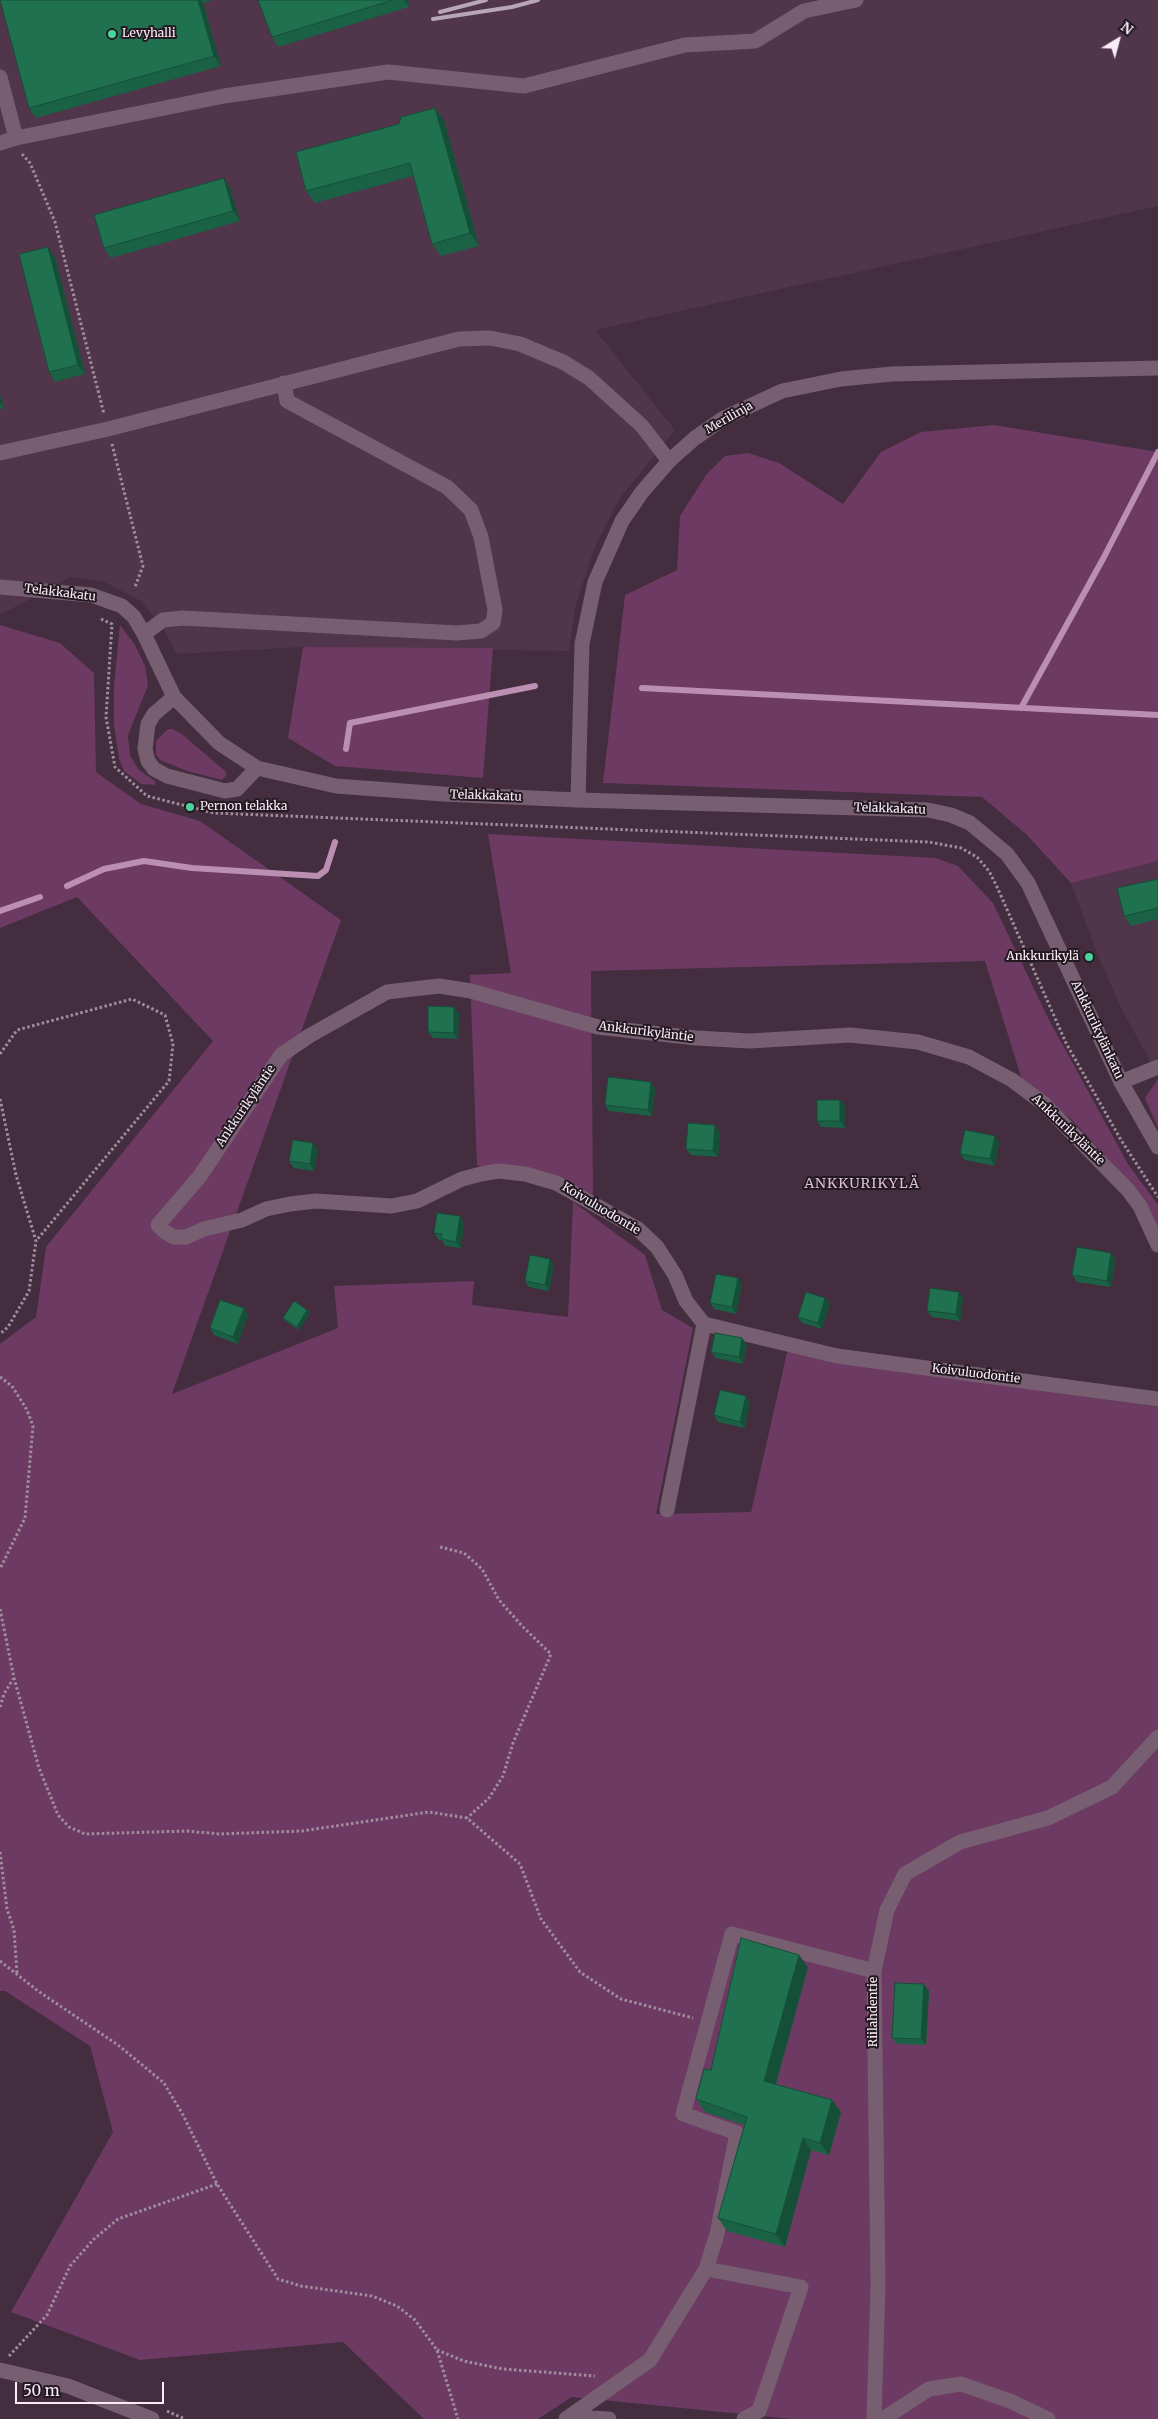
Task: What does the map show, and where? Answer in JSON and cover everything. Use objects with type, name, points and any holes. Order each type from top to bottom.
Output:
[{"type":"street","points":[[0,77],[9,140],[224,96],[388,72],[524,86],[685,45],[755,41],[804,11],[856,0]]},
{"type":"street","points":[[0,453],[108,429],[458,339],[490,338],[526,347],[563,362],[589,378],[642,426],[669,461]]},
{"type":"street","name":"Merilinja","points":[[578,800],[582,644],[587,610],[606,553],[622,521],[642,492],[669,461],[724,418],[782,391],[810,384],[892,374],[1158,368]]},
{"type":"street","points":[[144,634],[164,620],[183,618],[457,633],[481,631],[493,623],[495,610],[481,537],[471,510],[446,487],[288,401],[284,383]]},
{"type":"street","name":"Telakkakatu","points":[[0,587],[91,595],[122,606],[134,617],[144,634],[174,697],[219,743],[257,768],[336,786],[443,794],[578,800],[928,810],[951,815],[970,823],[987,835],[1007,854],[1028,883]]},
{"type":"street","points":[[174,697],[154,714],[148,724],[145,749],[148,761],[154,769],[167,776],[226,791],[237,789],[257,768]]},
{"type":"street","name":"Ankkurikylänkatu","points":[[1028,883],[1121,1082],[1158,1147]]},
{"type":"street","name":"Ankkurikyläntie","points":[[158,1224],[200,1176],[281,1055],[308,1036],[387,992],[439,986],[471,990],[598,1027],[696,1038],[750,1040],[850,1035],[918,1042],[969,1057],[1012,1080],[1044,1104],[1128,1190],[1140,1206],[1158,1245]]},
{"type":"street","points":[[1121,1082],[1158,1067]]},
{"type":"street","name":"Koivuluodontie","points":[[158,1224],[165,1232],[174,1237],[186,1237],[204,1229],[242,1220],[266,1209],[290,1204],[316,1201],[392,1206],[417,1202],[462,1179],[498,1171],[525,1174],[556,1183],[638,1229],[657,1247],[675,1276],[686,1301],[704,1324],[837,1356],[1158,1399]]},
{"type":"street","points":[[667,1510],[704,1324]]},
{"type":"street","name":"Riilahdentie","points":[[874,2419],[878,2285],[874,1971],[887,1910],[905,1874],[960,1842],[1048,1818],[1112,1787],[1158,1737]]},
{"type":"street","points":[[568,2418],[650,2360],[706,2269],[717,2234],[737,2133],[683,2114],[732,1934],[874,1971]]},
{"type":"street","points":[[706,2269],[801,2287],[759,2411],[744,2419]]},
{"type":"street","points":[[3,2364],[68,2386],[152,2419]]},
{"type":"street","points":[[883,2419],[928,2388],[962,2384],[1010,2401],[1048,2419]]},
{"type":"street","points":[[568,2418],[609,2419]]},
{"type":"path","points":[[9,140],[30,163],[55,222],[143,566],[135,587]]},
{"type":"path","points":[[94,616],[112,624],[106,717],[115,767],[147,796],[214,813],[929,842],[953,846],[977,857],[989,871],[998,889],[1066,1043],[1121,1140],[1158,1197]]},
{"type":"path","points":[[0,1054],[17,1030],[132,999],[165,1015],[173,1044],[169,1081],[36,1242]]},
{"type":"path","points":[[0,1099],[16,1175],[36,1242],[29,1291],[8,1327],[0,1334]]},
{"type":"path","points":[[0,1377],[12,1386],[33,1426],[25,1518],[0,1569]]},
{"type":"path","points":[[440,1547],[464,1553],[482,1569],[499,1600],[551,1654],[513,1743],[503,1776],[488,1798],[467,1818]]},
{"type":"path","points":[[0,1609],[14,1678],[38,1768],[58,1815],[69,1827],[85,1834],[186,1831],[219,1834],[302,1831],[429,1812],[467,1818],[520,1864],[541,1919],[580,1972],[621,1999],[672,2014],[708,2021]]},
{"type":"path","points":[[0,1707],[4,1694],[14,1678]]},
{"type":"path","points":[[0,1852],[7,1909],[14,1930],[17,1974]]},
{"type":"path","points":[[0,1961],[38,1991],[118,2044],[164,2083],[183,2115],[216,2184],[278,2279],[301,2286],[372,2296],[397,2306],[415,2320],[437,2350],[458,2419]]},
{"type":"path","points":[[3,2364],[46,2315],[70,2266],[94,2239],[118,2219],[216,2184]]},
{"type":"path","points":[[437,2350],[464,2361],[503,2369],[596,2376]]},
{"type":"shaded area","points":[[0,0],[1158,0],[1158,206],[595,330],[675,430],[620,498],[595,547],[576,604],[569,651],[303,647],[177,654],[162,627],[141,601],[102,581],[71,577],[0,615]]},
{"type":"shaded area","points":[[994,425],[1158,452],[1158,861],[1071,883],[1026,834],[982,797],[603,783],[625,595],[677,570],[680,516],[706,475],[725,456],[748,453],[779,463],[843,504],[881,452],[921,432]]},
{"type":"shaded area","points":[[0,625],[60,643],[94,673],[96,772],[141,804],[200,821],[341,920],[172,1394],[338,1328],[334,1286],[474,1281],[472,1305],[568,1317],[573,1202],[645,1255],[662,1310],[693,1328],[656,1514],[751,1512],[788,1348],[1065,1394],[1158,1407],[1158,2419],[791,2419],[572,2397],[538,2419],[424,2419],[343,2342],[140,2360],[11,2312],[113,2132],[90,2046],[5,1991],[0,1991],[0,1344],[36,1317],[46,1247],[213,1041],[77,897],[0,928]]},
{"type":"shaded area","points":[[120,625],[135,645],[145,666],[148,686],[128,735],[130,756],[139,770],[155,781],[155,785],[141,784],[124,771],[119,759],[114,724],[114,685]]},
{"type":"shaded area","points":[[303,647],[493,648],[483,778],[335,766],[288,738]]},
{"type":"shaded area","points":[[168,729],[182,734],[226,772],[226,776],[222,780],[187,771],[160,760],[156,754],[156,741]]},
{"type":"shaded area","points":[[488,834],[936,858],[958,866],[993,903],[1049,1020],[1128,1164],[1158,1205],[1158,1239],[1140,1200],[1117,1168],[1071,1119],[1022,1080],[985,961],[591,971],[593,1194],[477,1165],[470,975],[511,973]]},
{"type":"shaded area","points":[[1158,861],[1158,1076],[1121,1008],[1098,956],[1071,883]]},
{"type":"shaded area","points":[[1158,1079],[1158,1128],[1145,1098]]},
{"type":"building","name":"Levyhalli","points":[[0,0],[198,0],[214,56],[29,108]]},
{"type":"building","points":[[258,0],[393,0],[272,37]]},
{"type":"building","points":[[435,108],[470,233],[432,244],[410,163],[306,191],[296,152],[399,124],[401,117]]},
{"type":"building","points":[[224,178],[233,211],[104,248],[94,215]]},
{"type":"building","points":[[48,247],[78,365],[49,372],[19,254]]},
{"type":"building","points":[[1158,879],[1158,908],[1124,916],[1117,888]]},
{"type":"building","points":[[428,1006],[454,1007],[454,1033],[428,1032]]},
{"type":"building","points":[[608,1077],[651,1082],[648,1110],[605,1105]]},
{"type":"building","points":[[817,1100],[840,1100],[840,1121],[817,1121]]},
{"type":"building","points":[[688,1123],[715,1125],[713,1151],[686,1149]]},
{"type":"building","points":[[965,1130],[995,1136],[990,1159],[960,1154]]},
{"type":"building","points":[[293,1140],[313,1143],[310,1164],[289,1161]]},
{"type":"building","points":[[437,1213],[460,1216],[456,1242],[441,1239],[442,1234],[434,1233]]},
{"type":"building","points":[[1077,1247],[1111,1253],[1107,1281],[1072,1275]]},
{"type":"building","points":[[530,1255],[550,1259],[545,1285],[525,1281]]},
{"type":"building","points":[[716,1274],[738,1278],[732,1307],[710,1303]]},
{"type":"building","points":[[930,1288],[959,1292],[956,1314],[927,1311]]},
{"type":"building","points":[[806,1292],[825,1298],[818,1323],[798,1317]]},
{"type":"building","points":[[220,1300],[244,1308],[233,1337],[210,1328]]},
{"type":"building","points":[[294,1301],[307,1310],[297,1327],[283,1318]]},
{"type":"building","points":[[715,1333],[742,1338],[739,1357],[711,1352]]},
{"type":"building","points":[[720,1390],[746,1396],[740,1422],[714,1415]]},
{"type":"building","points":[[741,1938],[799,1955],[764,2081],[832,2100],[820,2143],[803,2138],[776,2234],[718,2218],[747,2117],[696,2099],[704,2069],[711,2070]]},
{"type":"building","points":[[895,1983],[924,1984],[921,2039],[892,2038]]},
{"type":"waterway","points":[[1021,708],[1104,557],[1158,452]]},
{"type":"waterway","points":[[346,749],[350,723],[535,686]]},
{"type":"waterway","points":[[642,688],[1158,715]]},
{"type":"waterway","points":[[67,886],[104,869],[144,861],[192,868],[318,876],[326,870],[335,842]]},
{"type":"waterway","points":[[0,911],[40,897]]},
{"type":"railway","points":[[440,12],[486,0]]},
{"type":"railway","points":[[433,19],[512,7],[538,0]]},
{"type":"place","name":"Levyhalli","points":[[112,34]]},
{"type":"place","name":"Pernon telakka","points":[[190,807]]},
{"type":"place","name":"Ankkurikylä","points":[[1089,957]]},
{"type":"district","name":"ANKKURIKYLÄ","points":[[862,1184]]}]
